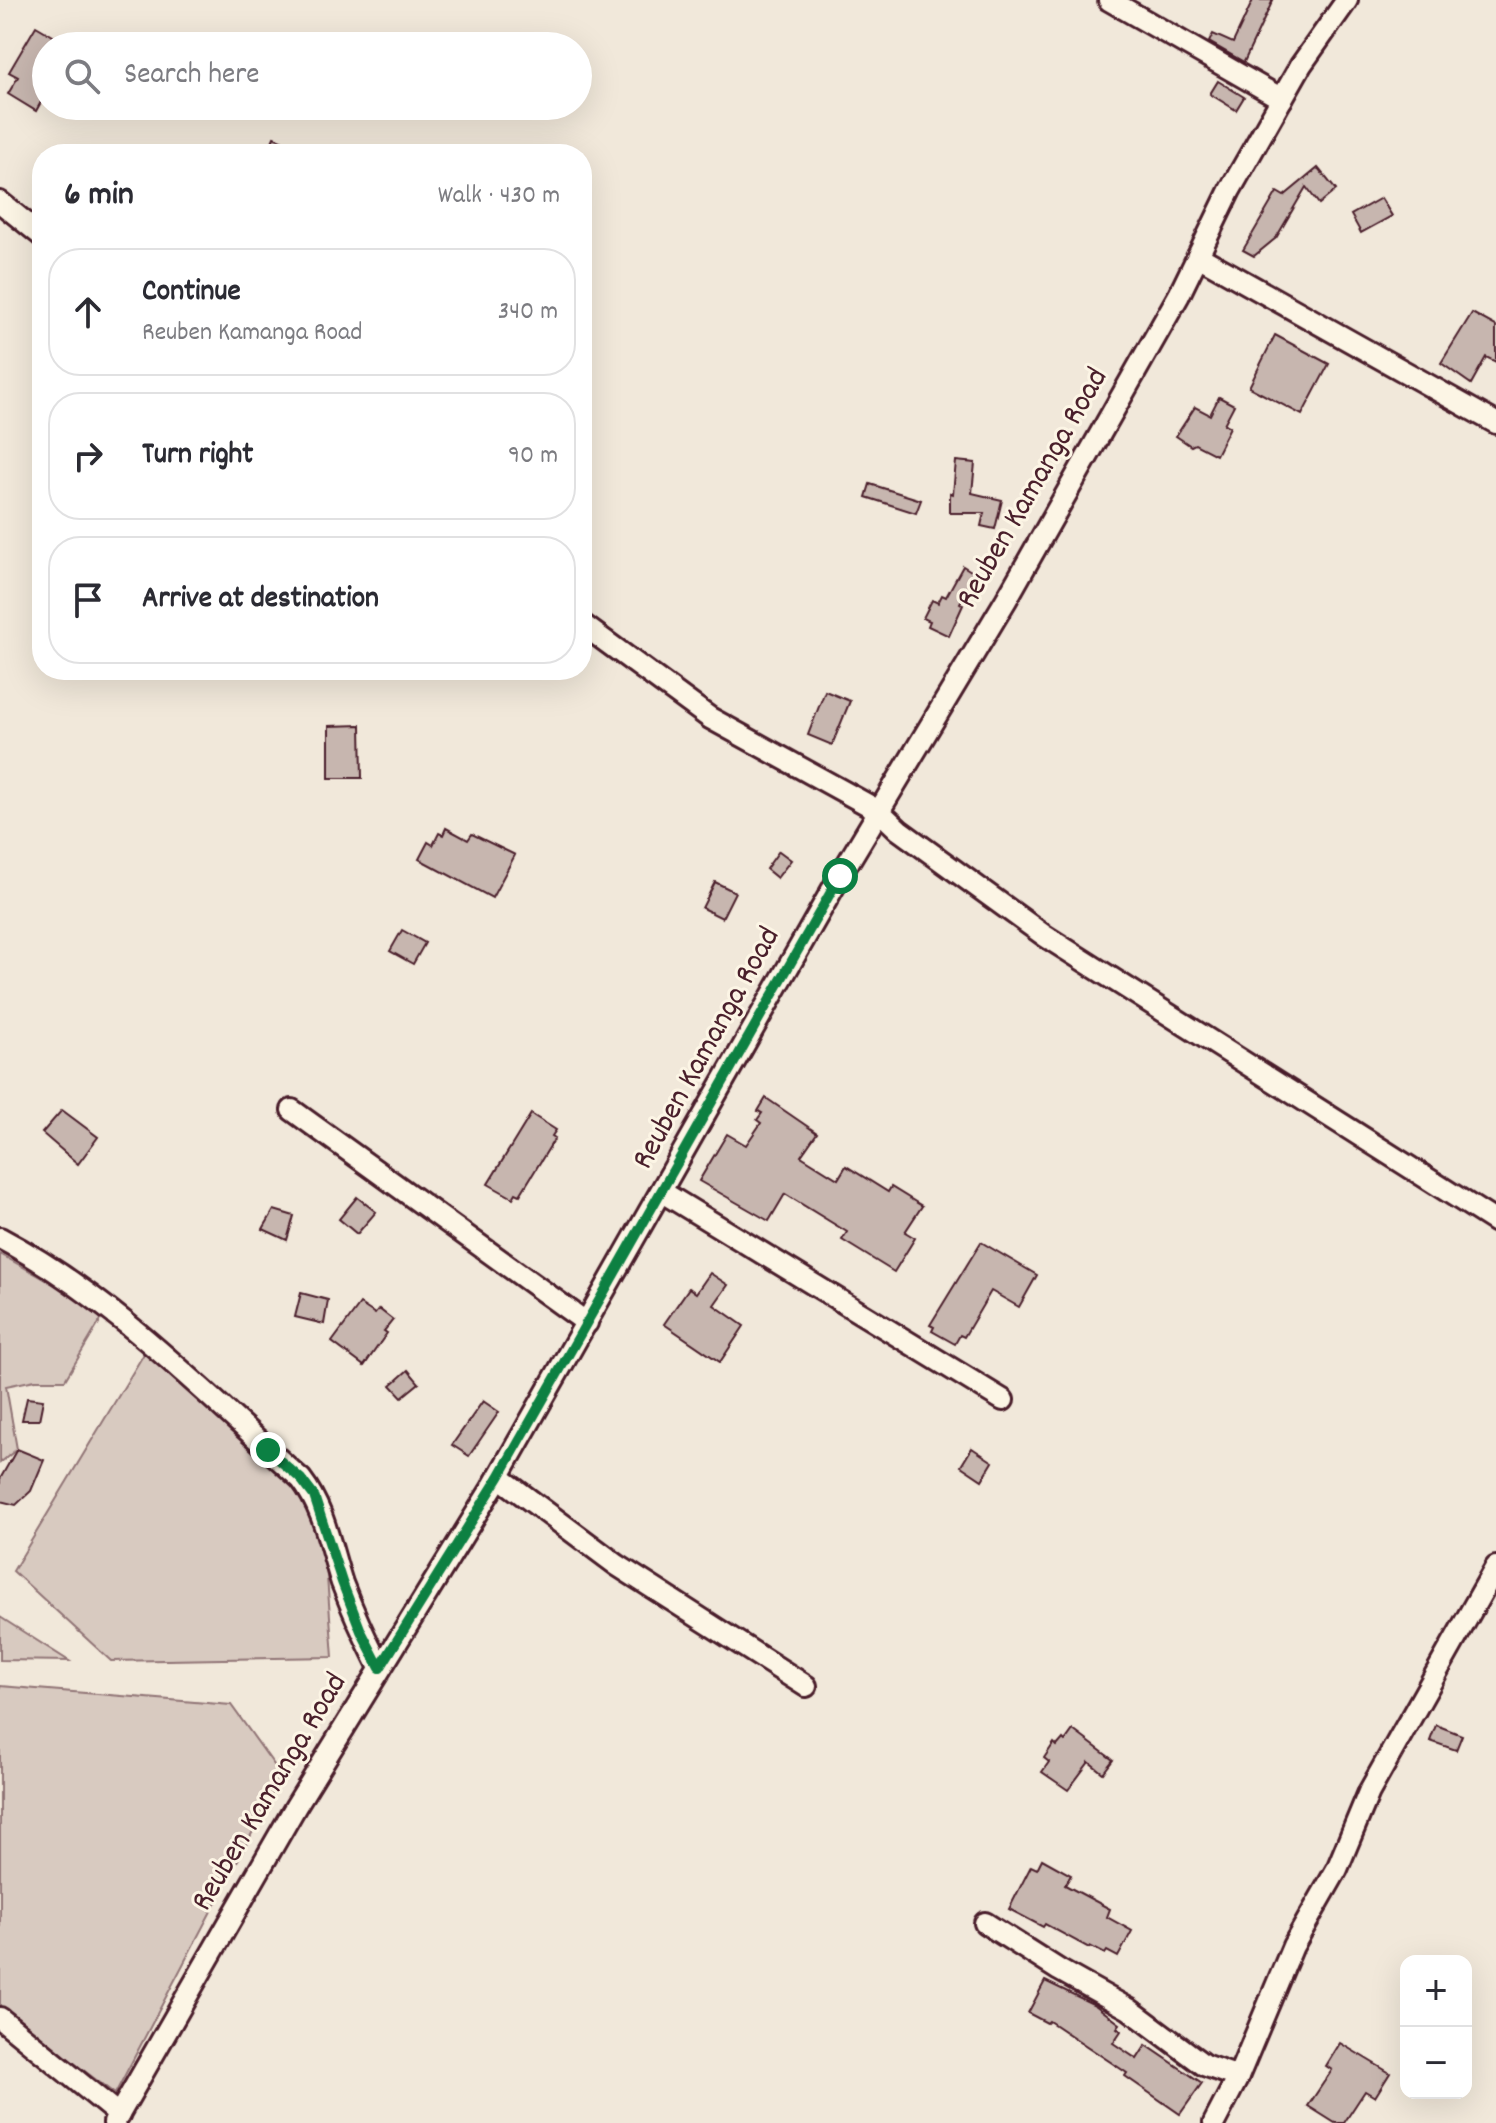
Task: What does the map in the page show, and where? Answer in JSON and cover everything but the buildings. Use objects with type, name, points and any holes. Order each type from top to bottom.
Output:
[{"type":"street","points":[[1109,0],[1282,99]]},
{"type":"street","name":"Reuben Kamanga Road","points":[[116,2119],[296,1806],[499,1477],[770,997],[1006,600],[1179,295],[1230,190],[1301,65],[1347,0]]},
{"type":"street","points":[[0,202],[32,228]]},
{"type":"street","points":[[1198,256],[1496,423]]},
{"type":"street","points":[[592,631],[710,718],[879,811],[899,830],[1045,936],[1496,1222]]},
{"type":"street","points":[[292,1110],[587,1323]]},
{"type":"street","points":[[662,1192],[1003,1400]]},
{"type":"street","points":[[0,1238],[83,1290],[141,1332],[301,1479],[314,1496],[342,1582],[361,1631],[380,1668]]},
{"type":"street","points":[[499,1477],[617,1565],[806,1686]]},
{"type":"street","points":[[1214,2123],[1238,2077],[1293,1946],[1337,1869],[1369,1792],[1496,1567]]},
{"type":"street","points":[[985,1923],[1059,1970],[1129,2009],[1204,2065],[1238,2077]]},
{"type":"street","points":[[0,2018],[116,2119]]},
{"type":"shaded area","points":[[0,1254],[105,1313],[65,1380],[35,1380],[6,1386],[17,1449],[0,1463]]},
{"type":"shaded area","points":[[151,1342],[308,1496],[325,1550],[333,1657],[111,1661],[13,1571]]},
{"type":"shaded area","points":[[0,1617],[69,1661],[0,1660]]},
{"type":"shaded area","points":[[0,1686],[231,1705],[282,1776],[115,2094],[0,2007]]},
{"type":"route","points":[[268,1450],[301,1479],[314,1496],[342,1582],[361,1631],[380,1668],[499,1477],[840,876]]}]
